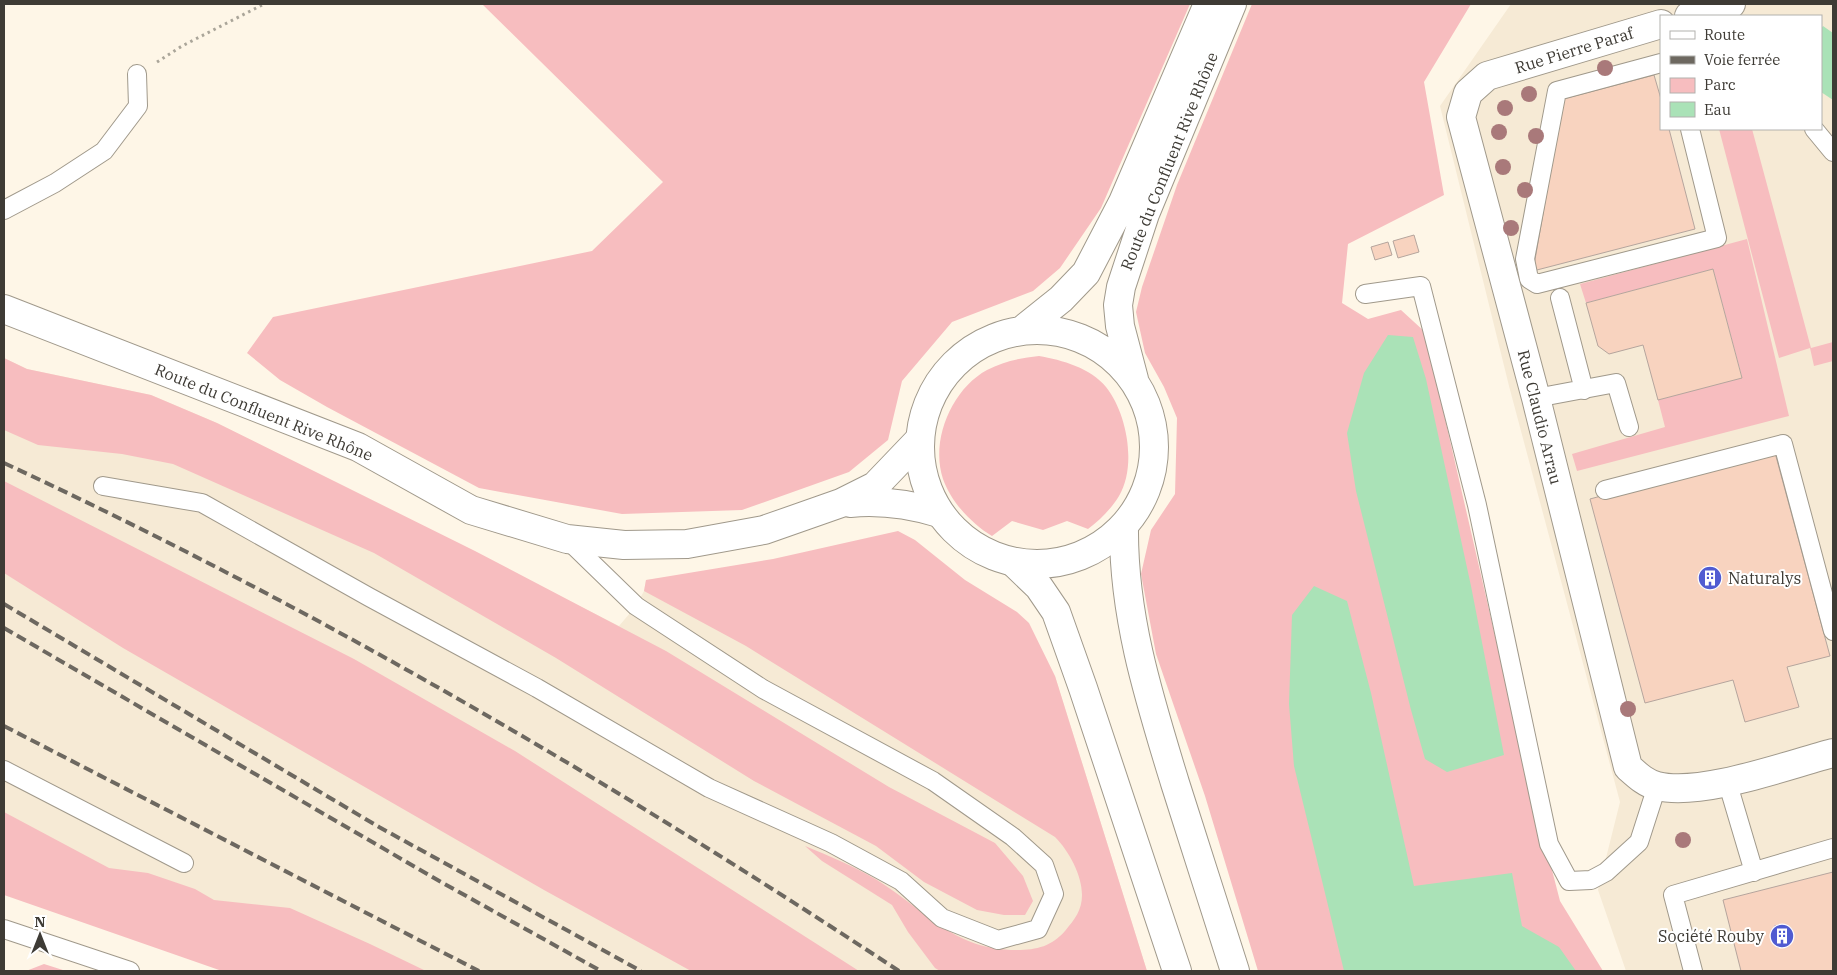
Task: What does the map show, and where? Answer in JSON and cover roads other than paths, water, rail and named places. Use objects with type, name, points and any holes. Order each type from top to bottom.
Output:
[{"type":"main road","name":"Route du Confluent Rive Rhône","points":[[1021,331],[1061,299],[1086,273],[1123,202],[1208,4]]},
{"type":"main road","name":"Route du Confluent Rive Rhône","points":[[1134,380],[1120,326],[1118,305],[1121,287],[1145,214],[1232,4]]},
{"type":"main road","points":[[1692,15],[1731,4]]},
{"type":"main road","name":"Rue Pierre Paraf","points":[[1486,76],[1660,24]]},
{"type":"main road","name":"Rue Claudio Arrau","points":[[1486,76],[1468,93],[1461,117],[1536,398],[1628,767],[1642,780],[1656,786]]},
{"type":"main road","name":"Route du Confluent Rive Rhône","points":[[4,309],[358,447],[472,510],[567,539],[624,545],[687,544],[764,530],[841,504],[876,486],[920,439]]},
{"type":"main road","points":[[1021,331],[1053,331],[1084,340],[1112,357],[1134,380],[1146,404],[1154,429],[1155,455],[1150,482],[1140,506],[1124,527],[1100,546],[1073,559],[1043,565],[1013,562],[984,552],[960,535],[940,513],[925,482],[921,465],[920,439],[923,419],[930,399],[940,381],[956,363],[975,348],[997,337],[1021,331]]},
{"type":"main road","name":"Route du Confluent Rive Rhône","points":[[841,504],[874,500],[909,504],[940,513]]},
{"type":"main road","points":[[1124,527],[1128,602],[1144,685],[1235,971]]},
{"type":"main road","points":[[1013,562],[1039,586],[1056,612],[1177,971]]},
{"type":"main road","points":[[1656,786],[1707,787],[1833,753]]},
{"type":"lane","points":[[1660,63],[1557,91],[1525,259],[1529,279],[1537,284],[1717,238],[1690,130]]},
{"type":"lane","points":[[4,210],[55,183],[104,151],[138,106],[137,74]]},
{"type":"lane","points":[[1815,130],[1833,152]]},
{"type":"lane","points":[[1365,294],[1421,286],[1477,506],[1549,844],[1569,881],[1591,880],[1606,872],[1639,842],[1656,786]]},
{"type":"lane","points":[[1560,298],[1584,390]]},
{"type":"lane","points":[[1536,398],[1616,383],[1629,427]]},
{"type":"lane","points":[[1605,490],[1783,444],[1833,631]]},
{"type":"lane","points":[[103,486],[202,504],[369,598],[537,688],[709,788],[831,843],[901,881],[942,918],[998,940],[1038,929],[1054,894],[1044,864],[1013,837],[933,781],[763,690],[636,606],[567,539]]},
{"type":"lane","points":[[4,770],[184,862]]},
{"type":"lane","points":[[1727,782],[1754,872]]},
{"type":"lane","points":[[1692,971],[1673,895],[1833,848]]},
{"type":"lane","points":[[4,929],[130,971]]},
{"type":"water","points":[[1823,26],[1833,33],[1833,100],[1822,93]]},
{"type":"water","points":[[1388,335],[1413,337],[1426,379],[1471,586],[1504,755],[1447,772],[1425,759],[1356,491],[1347,433],[1364,373]]},
{"type":"water","points":[[1314,586],[1347,601],[1371,693],[1414,886],[1512,873],[1522,926],[1559,947],[1576,971],[1344,971],[1294,766],[1289,704],[1292,615]]},
{"type":"railway","points":[[4,463],[235,577],[461,700],[682,832],[899,971]]},
{"type":"railway","points":[[4,604],[379,827],[641,971]]},
{"type":"railway","points":[[4,628],[441,882],[601,971]]},
{"type":"railway","points":[[4,726],[479,971]]},
{"type":"place","name":"Naturalys","points":[[1710,578]]},
{"type":"place","name":"Société Rouby","points":[[1782,936]]}]
